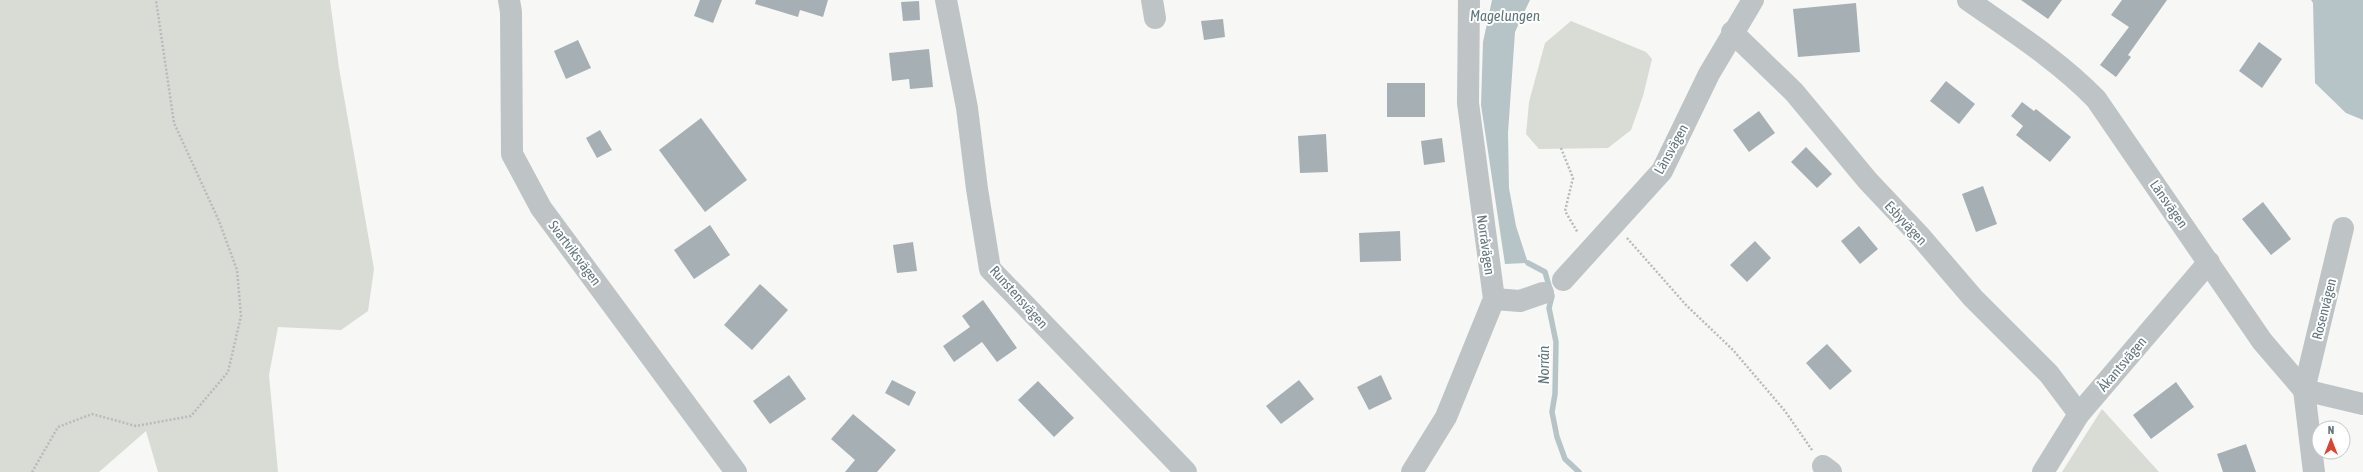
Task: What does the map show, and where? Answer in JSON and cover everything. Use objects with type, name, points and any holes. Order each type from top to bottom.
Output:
[{"type":"street","name":"Svartviksvägen","points":[[509,0],[511,12],[512,154],[541,208],[736,472]]},
{"type":"street","name":"Runstensvägen","points":[[946,0],[967,108],[990,269],[1186,472]]},
{"type":"street","name":"Norråvägen","points":[[1412,472],[1446,417],[1494,299],[1468,103],[1469,0]]},
{"type":"street","name":"Länsvägen","points":[[1563,280],[1662,171],[1709,74],[1732,32],[1753,0]]},
{"type":"street","name":"Länsvägen","points":[[1968,0],[2058,64],[2096,99],[2262,341],[2304,390]]},
{"type":"street","name":"Esbyvägen","points":[[1732,32],[1794,92],[1868,181],[1919,235],[1973,298],[2049,374],[2080,414]]},
{"type":"street","name":"Rosenvägen","points":[[2304,390],[2343,228]]},
{"type":"street","name":"Åkantsvägen","points":[[2043,472],[2080,414],[2209,262]]},
{"type":"street","points":[[1494,299],[1520,301],[1542,293]]},
{"type":"street","points":[[2314,472],[2304,390],[2363,404]]},
{"type":"path","points":[[32,472],[58,427],[92,414],[136,426],[191,416],[228,372],[241,316],[237,270],[219,221],[174,123],[156,0]]},
{"type":"path","points":[[1561,148],[1573,178],[1565,211],[1590,252]]},
{"type":"path","points":[[1614,223],[1686,305],[1733,350],[1785,411],[1827,469]]},
{"type":"shaded area","points":[[0,0],[330,0],[339,68],[374,269],[368,311],[341,330],[278,327],[269,375],[278,472],[158,472],[146,431],[99,472],[0,472]]},
{"type":"shaded area","points":[[1571,21],[1646,52],[1652,59],[1643,96],[1631,130],[1608,148],[1539,149],[1526,134],[1529,102],[1545,43]]},
{"type":"shaded area","points":[[2102,409],[2159,472],[2062,472]]},
{"type":"water","name":"Magelungen","points":[[1492,0],[1530,0],[1515,32],[1508,133],[1509,188],[1516,226],[1528,263],[1505,264],[1481,105],[1483,42]]},
{"type":"water","points":[[2311,0],[2363,0],[2363,120],[2346,113],[2315,83],[2313,3]]},
{"type":"building","points":[[700,0],[722,0],[713,23],[694,16]]},
{"type":"building","points":[[756,0],[828,0],[823,17],[800,10],[798,17],[755,4]]},
{"type":"building","points":[[2021,0],[2062,0],[2048,19]]},
{"type":"building","points":[[2122,0],[2167,0],[2128,55],[2131,57],[2116,77],[2100,65],[2129,27],[2111,15]]},
{"type":"building","points":[[919,1],[920,20],[903,21],[901,2]]},
{"type":"building","points":[[1856,3],[1860,52],[1798,57],[1793,9]]},
{"type":"building","points":[[1223,19],[1225,37],[1204,40],[1201,21]]},
{"type":"building","points":[[578,40],[591,68],[566,79],[554,51]]},
{"type":"building","points":[[2259,42],[2282,59],[2262,88],[2239,71]]},
{"type":"building","points":[[929,49],[933,87],[910,89],[909,79],[892,81],[889,53]]},
{"type":"building","points":[[1946,81],[1975,104],[1959,124],[1930,101]]},
{"type":"building","points":[[1387,83],[1425,83],[1425,117],[1387,117]]},
{"type":"building","points":[[2022,102],[2034,111],[2036,109],[2071,137],[2050,162],[2016,135],[2023,126],[2011,116]]},
{"type":"building","points":[[1759,111],[1775,133],[1749,152],[1733,130]]},
{"type":"building","points":[[701,118],[747,180],[705,212],[659,150]]},
{"type":"building","points":[[600,130],[612,150],[597,158],[586,138]]},
{"type":"building","points":[[1326,134],[1328,172],[1300,173],[1298,136]]},
{"type":"building","points":[[1442,138],[1445,162],[1424,165],[1421,141]]},
{"type":"building","points":[[1806,147],[1832,174],[1817,188],[1791,162]]},
{"type":"building","points":[[1983,186],[1997,224],[1976,232],[1962,194]]},
{"type":"building","points":[[2263,202],[2291,239],[2271,255],[2242,219]]},
{"type":"building","points":[[710,225],[730,255],[694,279],[674,250]]},
{"type":"building","points":[[1859,226],[1878,249],[1860,264],[1841,241]]},
{"type":"building","points":[[1400,231],[1401,261],[1360,262],[1359,233]]},
{"type":"building","points":[[1755,241],[1771,258],[1747,282],[1730,265]]},
{"type":"building","points":[[913,242],[917,271],[897,273],[893,245]]},
{"type":"building","points":[[760,284],[788,310],[752,350],[724,325]]},
{"type":"building","points":[[983,300],[1017,348],[997,362],[982,342],[954,362],[943,346],[970,327],[962,316]]},
{"type":"building","points":[[1827,344],[1852,371],[1830,390],[1806,363]]},
{"type":"building","points":[[789,375],[806,399],[770,424],[753,401]]},
{"type":"building","points":[[1381,375],[1392,399],[1369,410],[1357,387]]},
{"type":"building","points":[[892,380],[916,392],[909,406],[885,393]]},
{"type":"building","points":[[1299,380],[1314,399],[1281,424],[1266,406]]},
{"type":"building","points":[[1038,381],[1074,418],[1054,437],[1018,400]]},
{"type":"building","points":[[2176,382],[2194,407],[2151,439],[2133,415]]},
{"type":"building","points":[[853,414],[896,450],[877,472],[845,472],[855,460],[831,439]]},
{"type":"building","points":[[2246,444],[2256,472],[2223,472],[2217,454]]},
{"type":"waterway","name":"Norrån","points":[[1528,263],[1545,272],[1552,296],[1549,308],[1556,342],[1555,394],[1552,412],[1557,437],[1565,459],[1579,472]]}]
